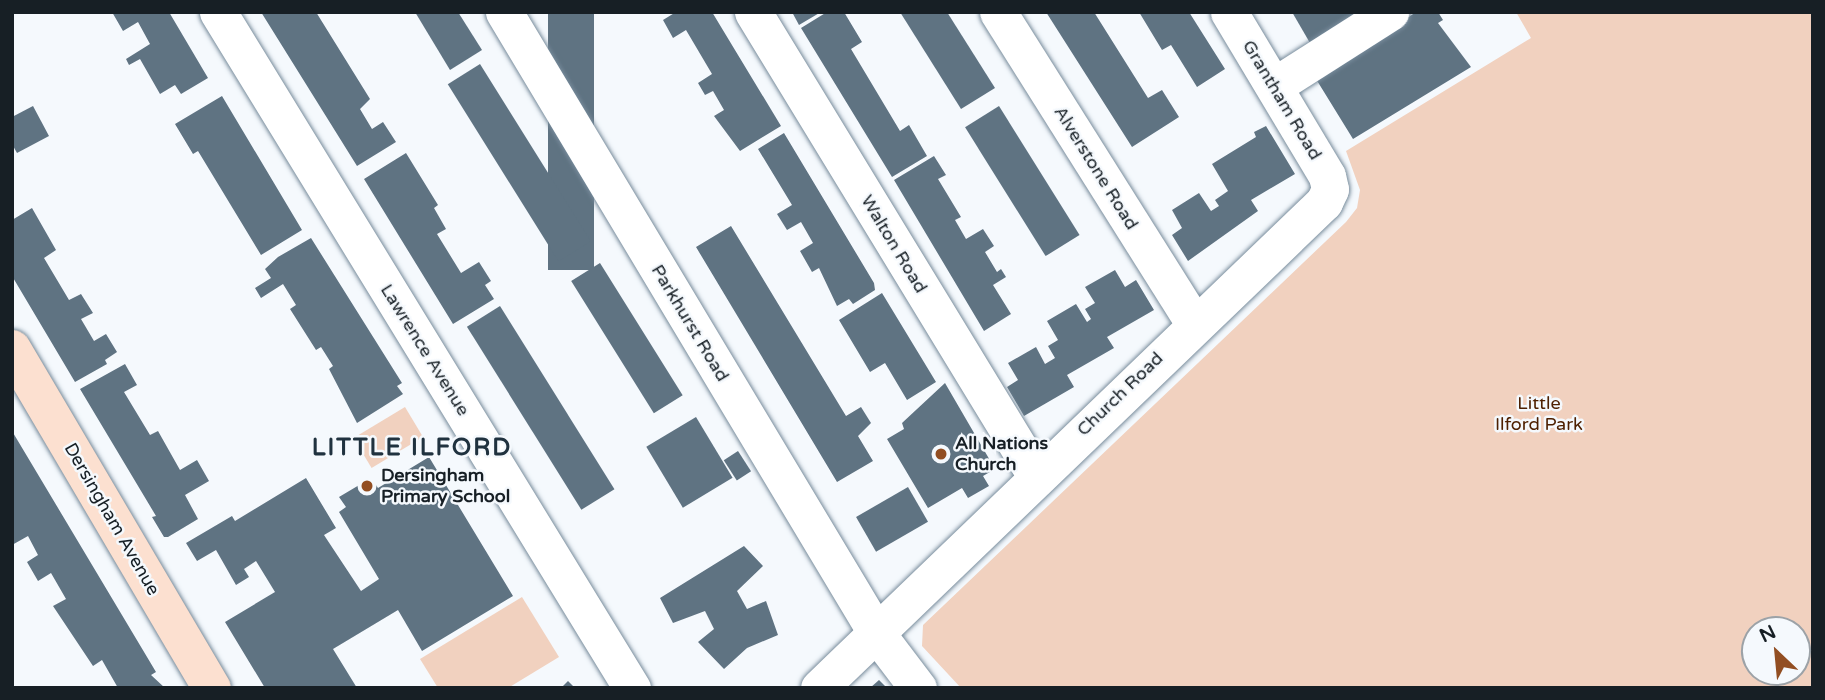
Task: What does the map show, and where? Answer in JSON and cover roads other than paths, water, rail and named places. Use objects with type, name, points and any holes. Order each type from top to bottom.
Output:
[{"type":"main road","name":"Dersingham Avenue","points":[[12,349],[212,688]]},
{"type":"street","name":"Lawrence Avenue","points":[[218,12],[632,688]]},
{"type":"street","name":"Parkhurst Road","points":[[504,12],[877,634],[918,688]]},
{"type":"street","name":"Walton Road","points":[[753,12],[1036,476]]},
{"type":"street","name":"Alverstone Road","points":[[998,12],[1194,323]]},
{"type":"street","name":"Grantham Road","points":[[1229,12],[1327,176],[1330,189]]},
{"type":"street","points":[[1274,86],[1390,12]]},
{"type":"street","name":"Church Road","points":[[819,688],[1194,323],[1324,202],[1330,189]]},
{"type":"place","name":"All Nations Church","points":[[941,454]]},
{"type":"place","name":"Dersingham Primary School","points":[[367,486]]},
{"type":"district","name":"LITTLE ILFORD","points":[[412,448]]},
{"type":"park label","name":"Little Ilford Park","points":[[1539,414]]}]
